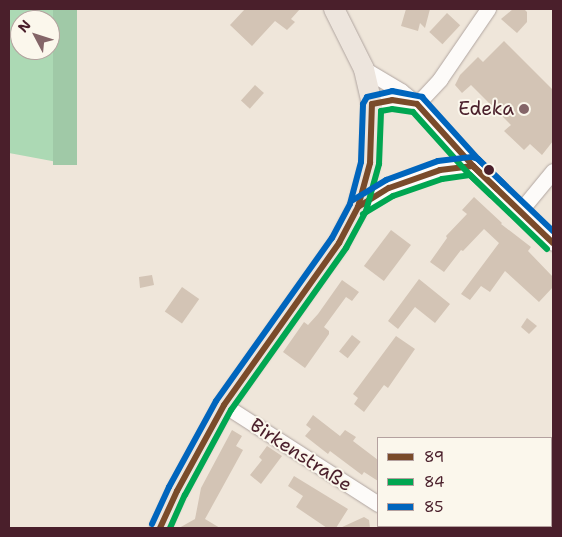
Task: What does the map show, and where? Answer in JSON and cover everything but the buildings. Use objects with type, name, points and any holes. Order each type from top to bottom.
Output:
[{"type":"main road","points":[[160,528],[186,473],[224,405],[339,243],[358,206],[370,163],[372,104],[364,69],[334,9]]},
{"type":"street","points":[[417,104],[440,78],[488,9]]},
{"type":"street","points":[[364,69],[401,91],[417,104],[473,166],[553,243]]},
{"type":"street","points":[[372,104],[392,100],[417,104]]},
{"type":"street","points":[[358,206],[409,179],[440,170],[473,166]]},
{"type":"street","points":[[520,211],[553,171]]},
{"type":"street","name":"Birkenstraße","points":[[224,405],[377,503]]},
{"type":"green space","points":[[9,9],[53,9],[10,10],[10,60],[58,60],[68,164],[9,153]]},
{"type":"green space","points":[[77,9],[77,165],[53,165],[53,60],[60,60],[60,10],[53,10]]},
{"type":"transit line","name":"85","points":[[152,524],[169,487],[216,401],[332,238],[350,204],[361,162],[363,104],[367,97],[392,91],[422,97],[479,160],[553,231]]},
{"type":"transit line","name":"89","points":[[160,528],[177,491],[224,405],[339,243],[358,207],[370,163],[372,104],[392,100],[417,104],[473,166],[553,243]]},
{"type":"transit line","name":"84","points":[[170,528],[185,495],[231,410],[346,248],[366,211],[379,164],[381,111],[392,109],[413,112],[467,172],[547,249]]},
{"type":"transit line","name":"85","points":[[353,200],[386,180],[438,161],[472,157],[478,159],[503,183]]},
{"type":"transit line","name":"89","points":[[358,207],[389,188],[440,170],[473,166],[497,189]]},
{"type":"transit line","name":"84","points":[[363,214],[393,196],[442,179],[470,175],[491,195]]},
{"type":"place","name":"Edeka","points":[[524,109]]}]
